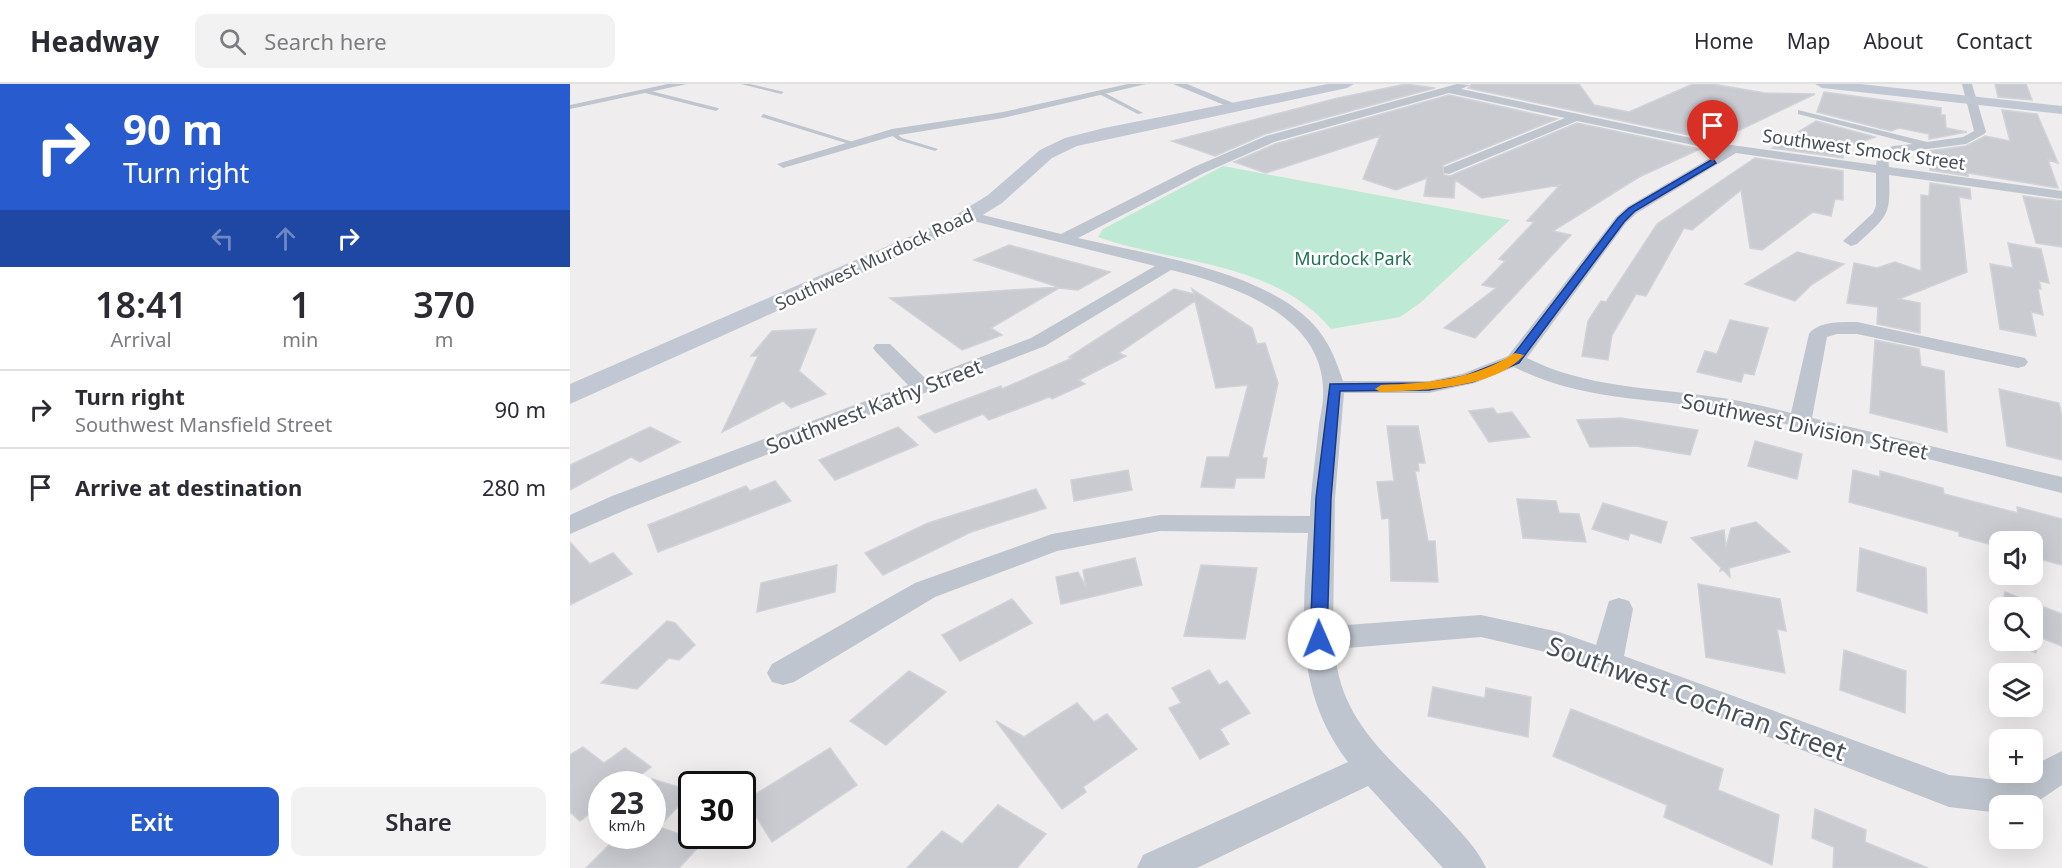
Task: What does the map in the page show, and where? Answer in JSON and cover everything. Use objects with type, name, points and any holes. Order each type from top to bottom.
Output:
[{"type":"main road","name":"Southwest Murdock Road","points":[[570,395],[970,216],[1013,184],[1046,154],[1065,144],[1104,133],[1347,84]]},
{"type":"main road","points":[[1822,84],[2062,110]]},
{"type":"street","points":[[574,107],[682,84]]},
{"type":"street","points":[[783,164],[850,143],[892,133],[1003,115],[1141,84]]},
{"type":"street","points":[[1178,84],[1238,107]]},
{"type":"street","points":[[1063,239],[1199,170],[1270,140],[1469,84]]},
{"type":"street","points":[[1851,241],[1879,215],[1883,206],[1882,155],[1893,150],[1966,140],[1977,135],[1980,129],[1967,84]]},
{"type":"street","name":"Southwest Smock Street","points":[[1450,90],[1733,150],[2062,195]]},
{"type":"street","points":[[1802,112],[1932,145]]},
{"type":"street","points":[[1449,170],[1577,117]]},
{"type":"street","points":[[1334,387],[1429,387],[1468,379],[1515,360],[1621,220],[1632,210],[1733,150]]},
{"type":"street","points":[[970,216],[1243,286],[1298,319],[1316,340],[1332,373],[1334,387],[1322,525],[1319,639],[1325,685],[1346,734],[1372,767],[1436,831],[1467,868]]},
{"type":"street","name":"Southwest Kathy Street","points":[[570,525],[621,502],[1038,342],[1101,307],[1168,265]]},
{"type":"street","points":[[1801,420],[1818,334],[1835,328],[1857,328],[2018,362]]},
{"type":"street","points":[[883,348],[923,388]]},
{"type":"street","name":"Southwest Division Street","points":[[1515,360],[1556,379],[1590,388],[1691,399],[1801,420],[2062,485]]},
{"type":"street","points":[[783,674],[925,590],[1052,543],[1160,523],[1280,522],[1322,525]]},
{"type":"street","points":[[1608,662],[1619,609]]},
{"type":"street","name":"Southwest Cochran Street","points":[[1319,639],[1481,626],[1559,644],[1949,791],[2012,798],[2062,766]]},
{"type":"street","points":[[1156,868],[1372,767]]},
{"type":"lane","points":[[743,84],[781,93]]},
{"type":"lane","points":[[766,89],[789,84]]},
{"type":"lane","points":[[646,92],[716,109]]},
{"type":"lane","points":[[1101,93],[1140,113]]},
{"type":"lane","points":[[763,116],[850,143]]},
{"type":"lane","points":[[892,133],[900,139],[935,149]]},
{"type":"green space","name":"Murdock Park","points":[[1223,166],[1510,220],[1420,303],[1400,317],[1331,329],[1308,307],[1281,290],[1252,277],[1098,237],[1103,229]]},
{"type":"building","points":[[1406,84],[1435,88],[1265,134],[1215,156],[1172,141],[1338,98]]},
{"type":"building","points":[[1472,84],[1579,84],[1594,105],[1629,112],[1693,84],[1712,84],[1765,93],[1815,94],[1717,141],[1468,88]]},
{"type":"building","points":[[1995,84],[2026,84],[2032,100],[1998,97]]},
{"type":"building","points":[[1824,92],[1941,108],[1941,115],[1945,115],[1946,128],[1967,132],[1929,139],[1929,134],[1899,128],[1891,131],[1817,112]]},
{"type":"building","points":[[1449,95],[1557,119],[1443,165],[1444,175],[1450,176],[1577,123],[1700,149],[1639,177],[1553,231],[1571,235],[1475,338],[1444,328],[1496,288],[1482,285],[1505,261],[1499,259],[1534,222],[1527,221],[1560,185],[1482,198],[1455,180],[1454,198],[1424,196],[1427,178],[1396,190],[1363,179],[1380,136],[1266,173],[1234,162],[1275,144]]},
{"type":"building","points":[[2002,110],[2037,114],[2058,163],[2048,160],[2058,188],[1968,173],[1968,176],[1930,170],[1929,151],[1966,146],[1985,136],[2010,141]]},
{"type":"building","points":[[1816,121],[1875,137],[1843,148],[1843,158],[1772,148]]},
{"type":"building","points":[[1755,158],[1843,171],[1843,200],[1835,199],[1831,216],[1813,212],[1762,250],[1750,248],[1741,190],[1692,230],[1684,228],[1646,296],[1636,294],[1612,335],[1608,360],[1582,356],[1588,321],[1601,301],[1606,302],[1657,224]]},
{"type":"building","points":[[1930,183],[1970,189],[1971,199],[1959,197],[1967,272],[1899,299],[1920,303],[1920,333],[1877,324],[1878,307],[1847,303],[1854,263],[1877,268],[1895,262],[1921,271],[1921,195],[1929,196]]},
{"type":"building","points":[[2023,196],[2062,201],[2062,247],[2036,243]]},
{"type":"building","points":[[2008,243],[2041,249],[2049,283],[2039,281],[2041,289],[2038,289],[2043,315],[2031,312],[2036,336],[2000,329],[1990,264],[2013,268]]},
{"type":"building","points":[[1009,245],[1110,272],[1078,290],[1059,288],[991,328],[1002,335],[962,350],[890,298],[1058,287],[974,260]]},
{"type":"building","points":[[1797,252],[1844,264],[1811,285],[1795,301],[1745,284]]},
{"type":"building","points":[[1174,289],[1194,294],[1192,289],[1252,328],[1257,344],[1265,343],[1278,383],[1262,458],[1267,458],[1264,478],[1236,478],[1234,488],[1201,487],[1207,457],[1229,457],[1248,385],[1216,388],[1195,301],[1119,353],[1126,356],[1079,380],[1085,384],[1052,399],[1049,397],[989,420],[983,414],[935,433],[918,417],[1001,386],[1002,389],[1072,358],[1069,357]]},
{"type":"building","points":[[1730,320],[1768,328],[1754,375],[1744,373],[1741,382],[1697,372],[1705,351],[1717,354]]},
{"type":"building","points":[[816,329],[799,371],[826,394],[791,408],[783,401],[722,432],[758,356],[751,356],[772,331]]},
{"type":"building","points":[[1875,340],[1919,349],[1921,366],[1944,371],[1947,432],[1870,413]]},
{"type":"building","points":[[1999,389],[2059,403],[2062,416],[2062,460],[2007,446]]},
{"type":"building","points":[[1493,408],[1497,414],[1512,412],[1530,437],[1489,442],[1469,411]]},
{"type":"building","points":[[1621,418],[1698,430],[1690,455],[1636,446],[1590,447],[1577,420]]},
{"type":"building","points":[[1387,426],[1418,426],[1425,463],[1418,463],[1419,471],[1415,471],[1428,541],[1435,541],[1438,582],[1391,581],[1389,518],[1382,519],[1377,482],[1394,481]]},
{"type":"building","points":[[650,427],[680,442],[640,462],[631,457],[570,490],[570,465]]},
{"type":"building","points":[[898,427],[918,445],[835,480],[819,460]]},
{"type":"building","points":[[1755,441],[1802,454],[1797,479],[1748,466]]},
{"type":"building","points":[[1128,470],[1132,490],[1074,501],[1071,480]]},
{"type":"building","points":[[1853,470],[1880,477],[1880,471],[1943,488],[1944,494],[2018,513],[2017,507],[2062,519],[2062,565],[2043,560],[2043,531],[1989,531],[1989,544],[1959,536],[1959,532],[1849,502]]},
{"type":"building","points":[[775,481],[791,501],[658,552],[648,525],[746,486],[750,491]]},
{"type":"building","points":[[1036,489],[1046,508],[971,532],[883,575],[865,553],[928,523]]},
{"type":"building","points":[[1517,499],[1556,501],[1559,513],[1579,514],[1586,542],[1523,538]]},
{"type":"building","points":[[1603,503],[1667,522],[1661,543],[1630,533],[1628,540],[1592,529]]},
{"type":"building","points":[[1756,522],[1790,552],[1729,568],[1730,577],[1723,570],[1720,571],[1721,568],[1691,538],[1724,530],[1726,547],[1731,528]]},
{"type":"building","points":[[570,542],[590,564],[613,553],[632,574],[570,605]]},
{"type":"building","points":[[1860,548],[1926,568],[1927,613],[1857,591]]},
{"type":"building","points":[[1135,558],[1142,585],[1061,604],[1056,577],[1078,572],[1086,587],[1083,570]]},
{"type":"building","points":[[837,565],[835,592],[757,612],[761,583]]},
{"type":"building","points":[[1201,565],[1257,568],[1245,639],[1184,636]]},
{"type":"building","points":[[1698,584],[1780,599],[1786,631],[1777,629],[1785,673],[1706,657]]},
{"type":"building","points":[[2005,592],[2018,597],[2004,597]]},
{"type":"building","points":[[1012,599],[1032,623],[960,661],[942,635]]},
{"type":"building","points":[[2043,607],[2062,614],[2062,646],[2043,639]]},
{"type":"building","points":[[667,621],[675,623],[695,645],[679,660],[669,658],[637,689],[601,683]]},
{"type":"building","points":[[1844,650],[1906,671],[1905,713],[1840,690]]},
{"type":"building","points":[[1209,670],[1219,685],[1227,681],[1250,713],[1220,729],[1229,744],[1200,759],[1169,708],[1181,703],[1172,688]]},
{"type":"building","points":[[909,671],[946,692],[886,745],[850,721]]},
{"type":"building","points":[[1433,687],[1485,698],[1486,688],[1531,697],[1528,737],[1428,716]]},
{"type":"building","points":[[1077,703],[1094,722],[1107,714],[1137,749],[1083,787],[1086,792],[1062,809],[996,721],[1024,737]]},
{"type":"building","points":[[1571,709],[1723,769],[1718,790],[1779,815],[1772,865],[1664,817],[1667,805],[1553,756]]},
{"type":"building","points":[[583,747],[604,763],[625,748],[651,767],[646,771],[588,771],[588,815],[580,821],[570,812],[570,755]]},
{"type":"building","points":[[830,748],[857,785],[772,842],[756,816],[756,794]]},
{"type":"building","points":[[666,783],[678,787],[678,806],[666,819]]},
{"type":"building","points":[[998,805],[1046,834],[1017,868],[907,868],[942,831],[962,844]]},
{"type":"building","points":[[1815,809],[1866,830],[1865,842],[1928,868],[1833,868],[1834,847],[1812,838]]},
{"type":"building","points":[[666,829],[678,833],[678,849],[697,849],[679,868],[586,868],[605,849],[666,849]]},
{"type":"slow traffic","points":[[1381,389],[1429,387],[1468,379],[1491,372],[1515,360],[1519,355]]},
{"type":"route","points":[[1319,639],[1318,610],[1323,548],[1323,498],[1334,387],[1384,389],[1429,387],[1491,372],[1515,360],[1621,220],[1632,210],[1713,162]]}]
